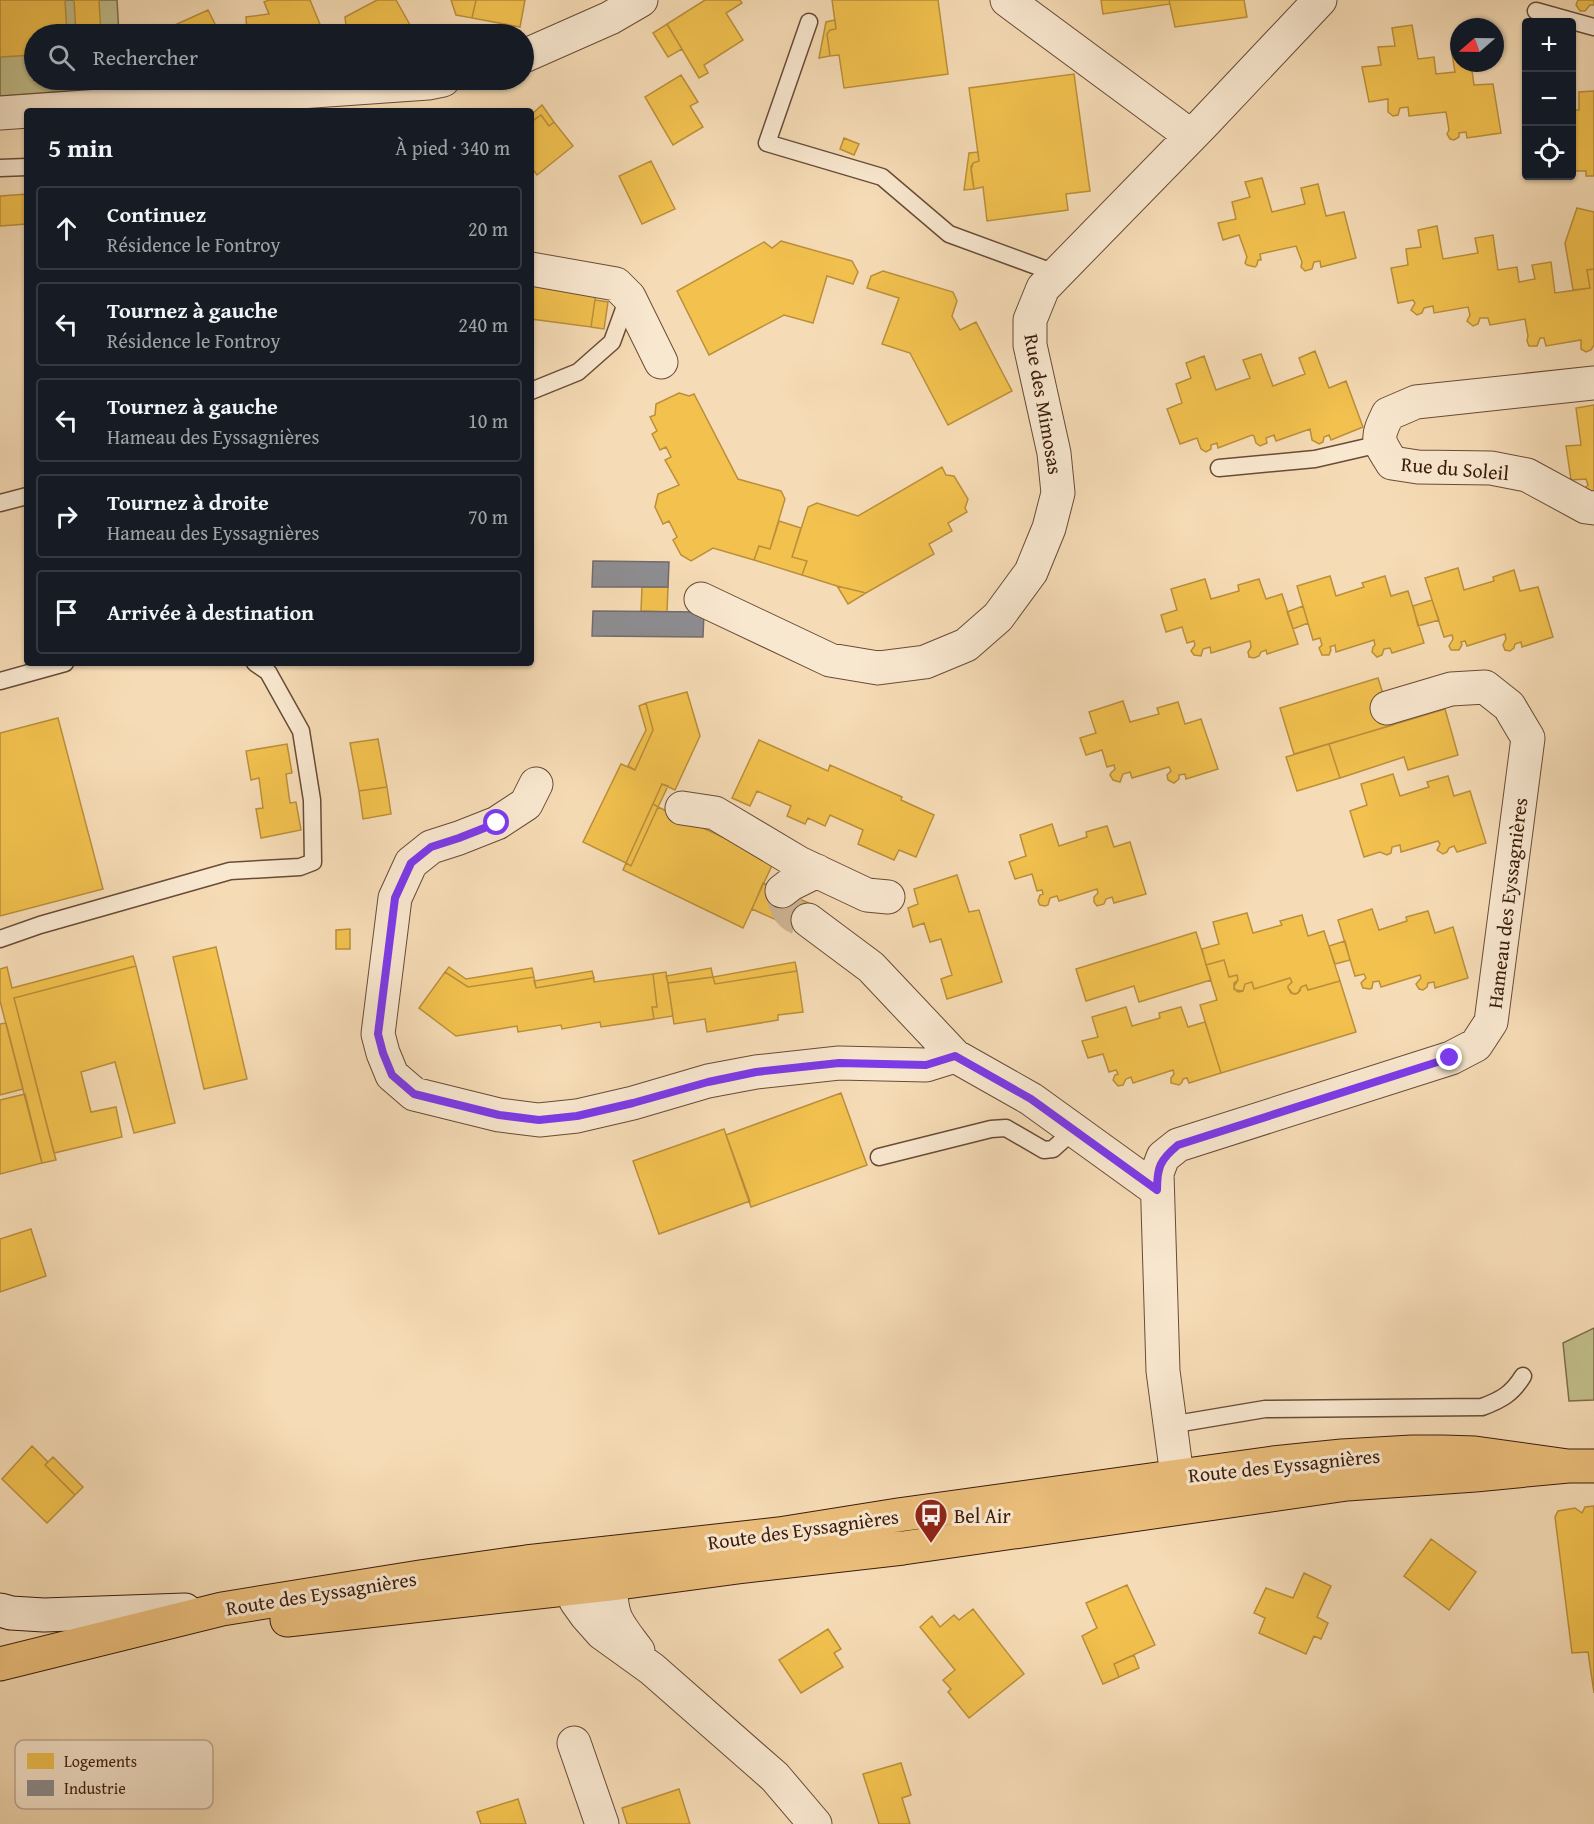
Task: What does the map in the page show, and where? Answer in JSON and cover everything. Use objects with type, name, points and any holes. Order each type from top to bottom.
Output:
[{"type":"main road","name":"Route des Eyssagnières","points":[[0,1664],[222,1609],[526,1562],[779,1534],[898,1515],[1296,1460],[1412,1452],[1475,1453],[1581,1466]]},
{"type":"main road","name":"Route des Eyssagnières","points":[[112,1637],[180,1632],[590,1581],[957,1540],[1347,1484],[1581,1466]]},
{"type":"street","points":[[534,52],[610,18],[641,0]]},
{"type":"street","points":[[1007,0],[1191,136]]},
{"type":"street","name":"Rue des Mimosas","points":[[701,599],[830,660],[878,668],[925,662],[966,645],[998,617],[1031,572],[1050,528],[1058,493],[1054,453],[1030,345],[1030,320],[1043,288],[1320,0]]},
{"type":"street","points":[[106,108],[338,90]]},
{"type":"street","points":[[0,113],[24,112]]},
{"type":"street","points":[[534,269],[616,284],[628,297],[662,362]]},
{"type":"street","name":"Rue du Soleil","points":[[1594,383],[1416,402],[1388,414],[1380,431],[1380,444],[1392,463],[1418,467],[1491,468],[1527,475],[1586,507],[1594,508]]},
{"type":"street","name":"Hameau des Eyssagnières","points":[[1177,1476],[1163,1371],[1157,1173],[1163,1157],[1178,1145],[1450,1058],[1476,1045],[1491,1022],[1528,738],[1509,706],[1485,687],[1450,689],[1388,708]]},
{"type":"street","points":[[536,784],[526,804],[497,823],[431,847],[411,863],[395,898],[378,1034],[392,1075],[414,1094],[499,1115],[539,1120],[577,1116],[756,1072],[839,1063],[926,1065],[955,1056]]},
{"type":"street","points":[[682,808],[715,813],[799,863],[867,896],[888,897]]},
{"type":"street","points":[[782,891],[817,871]]},
{"type":"street","points":[[808,920],[871,967],[955,1056],[1031,1099],[1157,1190]]},
{"type":"street","points":[[1177,1476],[1183,1488],[1203,1504]]},
{"type":"street","points":[[957,1540],[1021,1516],[1162,1495],[1172,1488],[1177,1476]]},
{"type":"street","points":[[526,1562],[590,1581],[735,1549],[779,1534]]},
{"type":"street","points":[[590,1581],[581,1608],[602,1633],[652,1669],[775,1777],[815,1824]]},
{"type":"street","points":[[0,1610],[44,1615],[222,1609]]},
{"type":"street","points":[[574,1743],[602,1824]]},
{"type":"lane","points":[[1536,11],[1594,27]]},
{"type":"lane","points":[[809,22],[767,143],[882,177],[949,234],[1058,274]]},
{"type":"lane","points":[[0,168],[24,167]]},
{"type":"lane","points":[[534,390],[578,372],[612,342],[628,297]]},
{"type":"lane","points":[[1219,468],[1315,459],[1380,444]]},
{"type":"lane","points":[[0,503],[24,497]]},
{"type":"lane","points":[[0,681],[54,666]]},
{"type":"lane","points":[[0,939],[230,871],[300,867],[313,861],[312,800],[301,731],[268,672],[259,666]]},
{"type":"lane","points":[[879,1157],[991,1129],[1006,1128],[1044,1150],[1053,1149],[1074,1130]]},
{"type":"lane","points":[[1170,1425],[1265,1409],[1482,1407],[1502,1399],[1523,1376]]},
{"type":"shaded area","points":[[0,0],[117,0],[118,24],[24,24],[24,90],[82,90],[0,96]]},
{"type":"shaded area","points":[[1594,1328],[1594,1400],[1569,1401],[1563,1343]]},
{"type":"building: Logements","points":[[0,0],[65,0],[66,24],[24,24],[24,56],[0,57]]},
{"type":"building: Logements","points":[[74,0],[99,0],[100,24],[75,24]]},
{"type":"building: Logements","points":[[310,0],[320,24],[246,24],[246,17],[269,14],[264,2]]},
{"type":"building: Logements","points":[[377,0],[396,0],[410,24],[346,24],[345,17]]},
{"type":"building: Logements","points":[[451,0],[476,0],[472,18],[456,15]]},
{"type":"building: Logements","points":[[476,0],[525,0],[521,24],[504,24],[472,18]]},
{"type":"building: Logements","points":[[705,0],[740,0],[742,3],[726,13],[743,40],[704,65],[708,73],[699,78],[667,24]]},
{"type":"building: Logements","points":[[832,0],[938,0],[948,74],[844,88],[839,55],[830,56],[827,34],[830,30],[836,29]]},
{"type":"building: Logements","points":[[1101,0],[1169,0],[1170,4],[1103,14]]},
{"type":"building: Logements","points":[[1169,0],[1244,0],[1247,17],[1175,27]]},
{"type":"building: Logements","points":[[1578,0],[1594,0],[1594,5],[1590,5],[1585,11],[1580,11],[1576,5]]},
{"type":"building: Logements","points":[[208,10],[215,24],[177,24]]},
{"type":"building: Logements","points":[[835,20],[836,29],[830,30],[827,34],[830,56],[819,58],[826,22]]},
{"type":"building: Logements","points":[[667,24],[682,49],[668,57],[653,33]]},
{"type":"building: Logements","points":[[1412,25],[1418,59],[1434,57],[1436,74],[1472,72],[1474,85],[1493,84],[1501,133],[1467,138],[1466,132],[1459,133],[1459,137],[1454,140],[1450,139],[1447,134],[1449,130],[1446,112],[1409,116],[1408,107],[1400,108],[1398,115],[1393,116],[1388,112],[1388,99],[1369,102],[1362,67],[1381,65],[1378,47],[1395,46],[1392,28]]},
{"type":"building: Logements","points":[[1074,74],[1090,191],[1066,194],[1068,210],[987,221],[983,187],[974,189],[971,170],[973,163],[979,161],[969,88]]},
{"type":"building: Logements","points":[[681,75],[698,102],[690,106],[703,127],[673,145],[645,97]]},
{"type":"building: Logements","points":[[1594,91],[1594,176],[1586,176],[1586,171],[1576,171],[1576,110],[1579,110],[1579,92]]},
{"type":"building: Logements","points":[[542,105],[554,122],[549,126],[541,115],[534,120],[534,112]]},
{"type":"building: Logements","points":[[541,115],[549,126],[554,122],[573,146],[537,175],[534,171],[534,120]]},
{"type":"building: Logements","points":[[844,138],[859,144],[854,155],[840,149]]},
{"type":"building: Logements","points":[[978,152],[979,161],[973,163],[971,167],[974,189],[964,190],[969,153]]},
{"type":"building: Logements","points":[[651,161],[675,209],[642,224],[619,176]]},
{"type":"building: Logements","points":[[1262,178],[1272,212],[1305,204],[1301,188],[1318,184],[1326,216],[1344,212],[1356,258],[1321,267],[1320,261],[1314,262],[1312,269],[1305,271],[1301,267],[1302,262],[1296,246],[1260,254],[1261,260],[1258,260],[1255,267],[1247,265],[1245,263],[1247,257],[1239,235],[1223,240],[1218,223],[1236,219],[1232,202],[1250,197],[1245,182]]},
{"type":"building: Logements","points":[[24,194],[24,224],[0,226],[0,196]]},
{"type":"building: Logements","points":[[1577,208],[1594,212],[1594,269],[1587,270],[1590,288],[1573,290],[1565,243]]},
{"type":"building: Logements","points":[[1437,226],[1443,259],[1478,253],[1475,238],[1493,235],[1498,270],[1517,267],[1519,282],[1535,279],[1532,265],[1551,262],[1555,293],[1590,288],[1587,270],[1594,269],[1594,345],[1591,350],[1586,352],[1581,349],[1581,340],[1546,346],[1544,338],[1540,338],[1537,346],[1529,346],[1525,319],[1490,325],[1488,318],[1480,318],[1478,324],[1473,326],[1467,321],[1470,315],[1468,307],[1434,313],[1433,306],[1424,308],[1422,313],[1417,315],[1411,310],[1415,303],[1413,300],[1398,303],[1391,268],[1408,265],[1406,249],[1421,247],[1418,230]]},
{"type":"building: Logements","points":[[781,241],[852,261],[858,272],[853,284],[827,276],[813,323],[784,315],[709,355],[677,291],[764,242],[772,248]]},
{"type":"building: Logements","points":[[883,271],[953,292],[957,301],[952,316],[960,330],[976,322],[1012,391],[948,425],[910,353],[882,344],[899,298],[867,288],[871,276]]},
{"type":"building: Logements","points":[[534,284],[596,293],[591,327],[534,319]]},
{"type":"building: Logements","points":[[595,300],[608,302],[604,329],[591,327]]},
{"type":"building: Logements","points":[[1315,351],[1329,388],[1346,381],[1363,427],[1331,440],[1329,435],[1324,437],[1323,442],[1319,444],[1312,440],[1310,429],[1276,441],[1274,435],[1266,438],[1267,443],[1260,446],[1252,435],[1218,448],[1217,443],[1211,445],[1211,449],[1206,452],[1201,449],[1197,438],[1180,444],[1167,409],[1182,403],[1176,384],[1191,378],[1186,363],[1204,356],[1216,390],[1250,378],[1243,360],[1261,354],[1273,386],[1305,374],[1299,358]]},
{"type":"building: Logements","points":[[679,393],[689,396],[694,394],[738,479],[781,491],[785,499],[770,549],[759,546],[754,560],[713,548],[691,561],[681,555],[673,540],[677,537],[669,521],[663,524],[655,507],[658,494],[679,485],[665,460],[671,457],[666,447],[660,450],[652,434],[657,431],[650,417],[655,415],[656,404]]},
{"type":"building: Logements","points":[[1594,405],[1594,495],[1586,493],[1588,485],[1586,479],[1571,480],[1566,446],[1581,445],[1576,408]]},
{"type":"building: Logements","points":[[942,467],[946,475],[954,476],[968,499],[965,508],[967,512],[948,523],[952,531],[929,544],[934,554],[866,593],[802,575],[807,561],[792,557],[808,507],[817,503],[858,516]]},
{"type":"building: Logements","points":[[779,521],[801,528],[792,557],[807,561],[802,575],[754,560],[759,546],[770,549]]},
{"type":"building: Logements","points":[[1458,568],[1464,590],[1494,581],[1493,577],[1514,570],[1520,591],[1538,587],[1553,637],[1522,647],[1521,642],[1515,644],[1510,651],[1505,650],[1503,645],[1506,639],[1505,634],[1467,646],[1465,641],[1461,642],[1459,650],[1451,650],[1449,646],[1453,639],[1452,635],[1444,637],[1425,578]]},
{"type":"building: Logements","points":[[1330,576],[1336,596],[1364,587],[1362,583],[1385,576],[1391,596],[1408,591],[1424,643],[1392,653],[1390,648],[1384,649],[1382,655],[1377,657],[1372,652],[1375,645],[1374,640],[1336,652],[1335,645],[1330,647],[1329,655],[1322,655],[1319,648],[1322,645],[1320,638],[1313,640],[1297,586]]},
{"type":"building: Logements","points":[[1205,579],[1211,599],[1239,591],[1238,585],[1259,579],[1266,599],[1282,594],[1298,644],[1267,654],[1266,650],[1254,658],[1249,657],[1250,641],[1211,653],[1210,647],[1203,649],[1201,656],[1194,655],[1191,651],[1195,645],[1194,641],[1187,643],[1182,627],[1166,632],[1161,615],[1177,610],[1171,589]]},
{"type":"building: Logements","points":[[837,586],[866,593],[848,604]]},
{"type":"building: Logements","points":[[642,587],[668,587],[667,612],[641,611]]},
{"type":"building: Logements","points":[[1432,600],[1439,620],[1418,626],[1413,606]]},
{"type":"building: Logements","points":[[1303,606],[1308,623],[1293,629],[1287,612]]},
{"type":"building: Logements","points":[[1378,678],[1393,725],[1294,754],[1280,708]]},
{"type":"building: Logements","points":[[687,692],[700,736],[675,790],[662,784],[626,863],[583,842],[621,764],[635,770],[653,730],[646,703]]},
{"type":"building: Logements","points":[[1123,701],[1130,722],[1159,714],[1157,708],[1178,702],[1185,724],[1201,719],[1218,769],[1186,779],[1185,774],[1179,775],[1179,779],[1174,783],[1168,780],[1167,775],[1171,771],[1169,767],[1132,778],[1130,772],[1123,774],[1120,782],[1113,780],[1110,775],[1115,769],[1114,765],[1107,767],[1102,750],[1086,755],[1080,738],[1096,733],[1089,712]]},
{"type":"building: Logements","points":[[646,703],[653,730],[635,770],[628,766],[646,730],[639,706]]},
{"type":"building: Logements","points":[[1445,709],[1458,755],[1408,770],[1404,757],[1340,778],[1329,744]]},
{"type":"building: Logements","points":[[58,718],[103,889],[0,916],[0,733]]},
{"type":"building: Logements","points":[[378,739],[387,787],[359,791],[350,743]]},
{"type":"building: Logements","points":[[759,740],[828,771],[830,765],[902,797],[901,800],[934,815],[916,857],[899,850],[894,860],[858,844],[863,830],[830,815],[825,826],[808,818],[805,824],[787,816],[791,806],[757,791],[750,806],[732,798]]},
{"type":"building: Logements","points":[[287,744],[292,773],[286,774],[290,803],[296,802],[301,830],[261,838],[256,809],[263,808],[259,778],[251,780],[246,751]]},
{"type":"building: Logements","points":[[1329,744],[1340,778],[1297,791],[1286,757]]},
{"type":"building: Logements","points":[[1393,774],[1400,796],[1429,787],[1427,782],[1448,776],[1454,796],[1470,791],[1486,843],[1457,852],[1454,846],[1443,854],[1437,850],[1440,844],[1438,841],[1401,852],[1400,845],[1392,847],[1391,853],[1387,855],[1380,852],[1364,857],[1350,811],[1367,805],[1361,784]]},
{"type":"building: Logements","points":[[662,784],[668,786],[658,807],[653,804]]},
{"type":"building: Logements","points":[[387,787],[391,814],[363,819],[359,791]]},
{"type":"building: Logements","points":[[653,804],[658,807],[631,866],[626,863]]},
{"type":"building: Logements","points":[[658,807],[774,861],[743,928],[623,870],[626,863],[631,866]]},
{"type":"building: Logements","points":[[1052,824],[1059,846],[1087,837],[1086,832],[1107,826],[1114,847],[1130,842],[1146,894],[1114,903],[1112,897],[1106,899],[1104,904],[1097,906],[1094,897],[1098,893],[1097,889],[1059,901],[1057,896],[1050,898],[1048,905],[1040,905],[1038,901],[1040,895],[1043,894],[1042,890],[1037,891],[1032,874],[1015,879],[1009,862],[1026,856],[1020,835]]},
{"type":"building: Logements","points":[[957,875],[969,912],[979,910],[1002,982],[947,999],[941,979],[952,975],[941,939],[930,942],[924,923],[913,927],[908,908],[918,904],[914,889]]},
{"type":"building: Logements","points":[[763,883],[813,905],[803,932],[752,909]]},
{"type":"building: Logements","points":[[1372,909],[1379,930],[1407,921],[1406,917],[1428,911],[1435,933],[1453,927],[1468,978],[1435,988],[1434,982],[1428,983],[1423,990],[1419,989],[1416,984],[1421,978],[1420,975],[1381,987],[1379,981],[1373,982],[1372,988],[1363,988],[1361,983],[1366,978],[1364,974],[1355,976],[1338,920]]},
{"type":"building: Logements","points":[[1247,913],[1253,933],[1282,925],[1280,921],[1302,915],[1308,936],[1324,931],[1340,981],[1308,990],[1306,985],[1301,987],[1296,994],[1291,993],[1288,988],[1292,982],[1290,978],[1254,989],[1252,982],[1245,984],[1243,991],[1235,990],[1237,975],[1229,977],[1224,960],[1206,965],[1202,949],[1219,944],[1213,922]]},
{"type":"building: Logements","points":[[350,929],[350,949],[336,949],[336,930]]},
{"type":"building: Logements","points":[[1196,932],[1211,980],[1139,1002],[1134,986],[1086,1001],[1076,969]]},
{"type":"building: Logements","points":[[1345,941],[1350,960],[1335,964],[1329,946]]},
{"type":"building: Logements","points":[[216,947],[247,1079],[204,1089],[173,957]]},
{"type":"building: Logements","points":[[133,956],[136,966],[14,998],[56,1160],[42,1163],[0,1001],[0,969],[7,967],[12,988]]},
{"type":"building: Logements","points":[[1224,960],[1229,977],[1237,975],[1238,980],[1234,983],[1234,989],[1238,992],[1243,991],[1245,984],[1252,982],[1254,989],[1290,978],[1292,982],[1288,988],[1293,994],[1298,993],[1301,987],[1306,985],[1308,990],[1340,981],[1356,1032],[1221,1073],[1200,1005],[1217,1000],[1206,965]]},
{"type":"building: Logements","points":[[795,962],[797,971],[715,984],[713,977]]},
{"type":"building: Logements","points":[[136,966],[175,1123],[134,1133],[115,1062],[81,1072],[91,1112],[116,1107],[122,1137],[54,1153],[14,998]]},
{"type":"building: Logements","points":[[449,967],[466,979],[532,968],[534,977],[468,987],[445,972]]},
{"type":"building: Logements","points":[[711,968],[713,977],[668,983],[666,976]]},
{"type":"building: Logements","points":[[592,971],[594,978],[536,988],[534,981]]},
{"type":"building: Logements","points":[[797,971],[803,1012],[778,1015],[778,1020],[707,1032],[705,1019],[674,1024],[668,983],[713,977],[715,984]]},
{"type":"building: Logements","points":[[445,972],[468,987],[534,977],[536,988],[594,978],[594,982],[653,974],[657,1007],[652,1007],[654,1019],[601,1027],[600,1022],[562,1029],[561,1025],[518,1032],[517,1026],[456,1036],[419,1008]]},
{"type":"building: Logements","points":[[666,972],[673,1016],[654,1019],[652,1007],[657,1007],[653,974]]},
{"type":"building: Logements","points":[[1126,1007],[1132,1026],[1160,1018],[1159,1013],[1181,1007],[1188,1027],[1205,1022],[1221,1073],[1189,1083],[1187,1078],[1183,1079],[1179,1085],[1171,1083],[1173,1070],[1133,1083],[1131,1077],[1126,1079],[1123,1085],[1118,1086],[1113,1080],[1118,1074],[1116,1070],[1109,1072],[1103,1054],[1088,1058],[1082,1041],[1098,1037],[1092,1017]]},
{"type":"building: Logements","points":[[6,1023],[23,1089],[0,1095],[0,1024]]},
{"type":"building: Logements","points":[[841,1093],[867,1165],[751,1207],[726,1135]]},
{"type":"building: Logements","points":[[25,1094],[42,1163],[0,1174],[0,1100]]},
{"type":"building: Logements","points":[[724,1129],[750,1201],[659,1234],[633,1161]]},
{"type":"building: Logements","points":[[31,1229],[46,1276],[0,1292],[0,1239]]},
{"type":"building: Logements","points":[[32,1446],[48,1462],[45,1465],[75,1495],[47,1523],[2,1479]]},
{"type":"building: Logements","points":[[53,1457],[83,1487],[75,1495],[45,1465]]},
{"type":"building: Logements","points":[[1594,1506],[1594,1693],[1588,1652],[1572,1653],[1555,1517],[1558,1511],[1575,1508],[1582,1513],[1585,1507]]},
{"type":"building: Logements","points":[[1431,1539],[1476,1572],[1449,1610],[1404,1576]]},
{"type":"building: Logements","points":[[1304,1573],[1331,1586],[1317,1617],[1328,1623],[1321,1639],[1314,1636],[1306,1654],[1259,1633],[1265,1618],[1254,1613],[1266,1588],[1293,1598]]},
{"type":"building: Logements","points":[[1127,1585],[1155,1645],[1114,1664],[1119,1677],[1103,1684],[1082,1636],[1097,1628],[1086,1603]]},
{"type":"building: Logements","points":[[973,1609],[1024,1674],[969,1718],[948,1692],[951,1689],[943,1680],[955,1670],[920,1627],[932,1616],[940,1627],[954,1615],[959,1620]]},
{"type":"building: Logements","points":[[828,1629],[841,1649],[834,1653],[843,1667],[801,1693],[779,1660]]},
{"type":"building: Logements","points":[[1134,1655],[1139,1668],[1119,1677],[1114,1664]]},
{"type":"building: Logements","points":[[901,1763],[911,1795],[902,1798],[910,1824],[879,1824],[863,1774]]},
{"type":"building: Logements","points":[[679,1789],[690,1824],[627,1824],[622,1808]]},
{"type":"building: Logements","points":[[518,1799],[526,1824],[481,1824],[477,1812]]},
{"type":"building: Industrie","points":[[593,561],[669,562],[668,587],[592,587]]},
{"type":"building: Industrie","points":[[593,611],[704,612],[703,637],[592,636]]},
{"type":"tunnel","points":[[782,891],[789,912],[796,917],[808,920]]},
{"type":"place","name":"Bel Air","points":[[931,1544]]},
{"type":"route","points":[[497,823],[431,847],[411,863],[395,898],[378,1034],[392,1075],[414,1094],[499,1115],[539,1120],[577,1116],[756,1072],[839,1063],[926,1065],[955,1056],[1031,1099],[1157,1190],[1157,1173],[1163,1157],[1178,1145],[1450,1058]]}]
